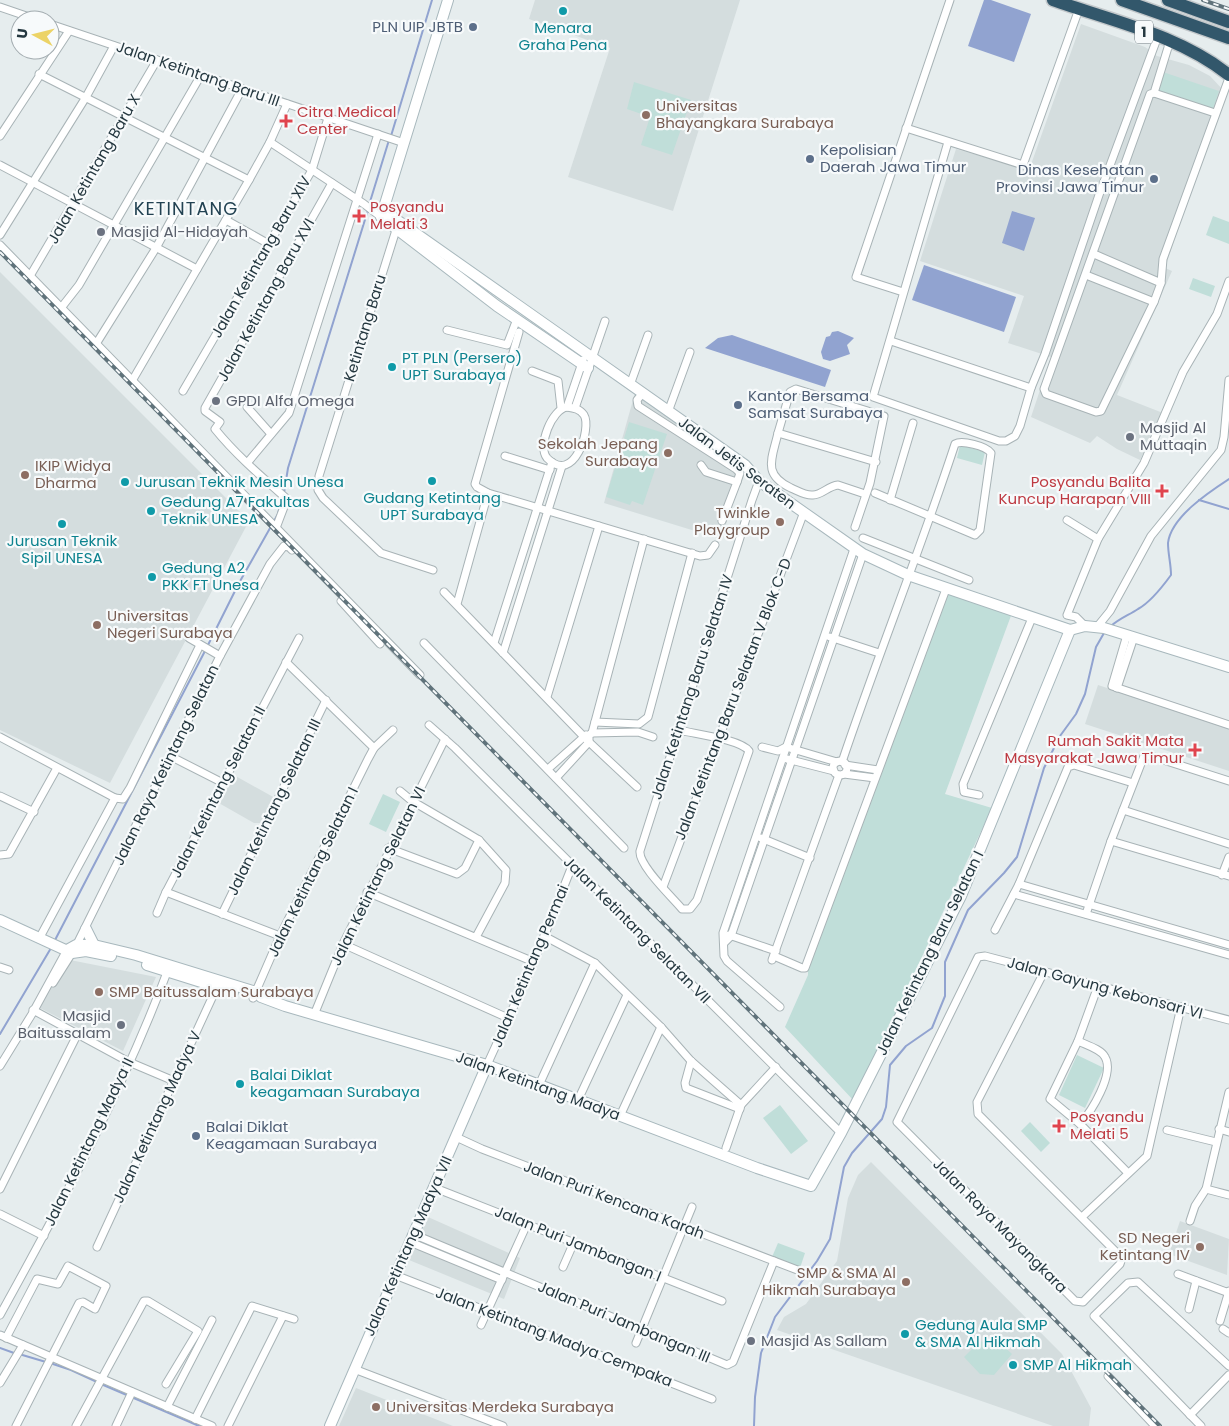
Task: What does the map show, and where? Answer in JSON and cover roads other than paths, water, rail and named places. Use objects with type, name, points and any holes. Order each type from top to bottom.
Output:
[{"type":"highway","name":"1","points":[[1053,0],[1164,39],[1200,54],[1229,77]]},
{"type":"highway","name":"1","points":[[1122,0],[1229,38]]},
{"type":"highway","points":[[1168,0],[1229,22]]},
{"type":"street","points":[[381,213],[448,0]]},
{"type":"street","points":[[903,292],[856,277],[950,0]]},
{"type":"street","points":[[906,128],[1020,166],[1023,164],[1079,10]]},
{"type":"street","name":"Jalan Ketintang Baru III","points":[[60,28],[404,143]]},
{"type":"street","points":[[0,136],[69,31]]},
{"type":"street","points":[[1154,94],[1164,39]]},
{"type":"street","points":[[873,397],[999,441],[1006,441],[1018,432],[1031,388],[1164,39]]},
{"type":"street","points":[[0,236],[86,97],[114,46]]},
{"type":"street","name":"Jalan Ketintang Baru X","points":[[30,276],[158,60]]},
{"type":"street","points":[[39,74],[249,180]]},
{"type":"street","points":[[61,308],[79,285],[201,75]]},
{"type":"street","points":[[1215,112],[1150,94],[1044,389],[1046,394],[1092,410],[1101,411],[1154,302],[1160,283],[1162,259],[1229,77]]},
{"type":"street","points":[[96,344],[156,248],[242,89]]},
{"type":"street","points":[[132,381],[249,180],[270,142],[287,104]]},
{"type":"street","name":"Jalan Ketintang Baru XIV","points":[[183,391],[312,170],[328,118]]},
{"type":"street","points":[[0,121],[6,128]]},
{"type":"street","points":[[248,462],[289,413],[361,202],[381,135]]},
{"type":"street","name":"Jalan Jetis Seraten","points":[[270,142],[361,202],[394,218],[586,361]]},
{"type":"street","points":[[870,410],[948,142]]},
{"type":"street","points":[[0,165],[197,270]]},
{"type":"street","name":"Jalan Ketintang Baru XVI","points":[[274,527],[284,497],[259,475],[215,429],[220,422],[205,411],[205,408],[332,183]]},
{"type":"street","name":"Jalan Jetis Seraten","points":[[381,213],[396,230],[517,319],[630,385],[744,465],[759,481],[858,552],[945,593],[1070,630]]},
{"type":"street","points":[[226,220],[268,244]]},
{"type":"street","name":"Ketintang Baru","points":[[396,230],[319,476],[318,490],[323,498],[381,553],[433,570]]},
{"type":"street","points":[[0,245],[420,675]]},
{"type":"street","points":[[1094,254],[1160,283]]},
{"type":"street","points":[[1086,276],[1154,302]]},
{"type":"street","points":[[1085,626],[1076,617],[1067,614],[1098,539],[1144,463],[1183,372],[1217,314],[1229,281]]},
{"type":"street","points":[[447,330],[507,345],[517,319]]},
{"type":"street","points":[[532,371],[558,381],[568,408],[585,417],[586,424],[576,458],[572,463],[562,466],[552,462],[546,456],[544,443],[553,416],[568,408],[586,361],[605,321]]},
{"type":"street","points":[[519,332],[476,484],[480,490],[692,553],[705,556],[715,545]]},
{"type":"street","points":[[630,385],[648,335]]},
{"type":"street","points":[[890,341],[1031,388]]},
{"type":"street","points":[[668,412],[690,352]]},
{"type":"street","points":[[1100,627],[1151,536],[1221,450],[1224,437],[1229,380]]},
{"type":"street","points":[[856,527],[876,462],[885,419],[883,415],[870,410],[792,390],[778,433],[771,467],[774,478],[802,493],[813,495],[838,485],[862,493]]},
{"type":"street","points":[[642,394],[637,400],[638,406],[740,473],[722,521]]},
{"type":"street","points":[[247,407],[271,434]]},
{"type":"street","points":[[890,500],[913,423]]},
{"type":"street","points":[[778,433],[876,462]]},
{"type":"street","points":[[774,956],[810,858],[879,653],[931,518],[955,444],[961,442],[988,450],[991,456],[978,533],[973,535],[931,518],[875,493]]},
{"type":"street","points":[[505,456],[550,470]]},
{"type":"street","points":[[494,643],[552,462]]},
{"type":"street","points":[[701,465],[706,472],[737,482]]},
{"type":"street","points":[[503,653],[562,466]]},
{"type":"street","name":"Jalan Ketintang Baru Selatan IV","points":[[663,887],[641,861],[640,855],[759,481]]},
{"type":"street","points":[[457,604],[488,493]]},
{"type":"street","name":"Jalan Ketintang Baru Selatan V Blok C-D","points":[[663,887],[804,512]]},
{"type":"street","points":[[1067,520],[1098,539]]},
{"type":"street","points":[[546,697],[599,526]]},
{"type":"street","points":[[862,538],[969,580]]},
{"type":"street","points":[[556,778],[589,736],[595,722],[644,539]]},
{"type":"street","name":"Jalan Raya Ketintang Selatan","points":[[0,1066],[70,949],[86,928],[170,756],[217,654],[270,564],[285,546],[334,593],[380,644]]},
{"type":"street","points":[[724,942],[731,936],[764,839],[787,759],[786,747],[825,635],[858,552]]},
{"type":"street","points":[[780,1007],[727,960],[724,956],[723,933],[756,836],[787,759],[794,750],[833,639],[858,552]]},
{"type":"street","points":[[595,722],[639,724],[648,717],[692,553]]},
{"type":"street","points":[[444,592],[546,697],[589,736],[637,787]]},
{"type":"street","points":[[723,933],[805,968],[945,593]]},
{"type":"street","points":[[979,795],[964,792],[963,784],[1032,618]]},
{"type":"street","points":[[1070,630],[1085,626],[1100,627],[1229,667]]},
{"type":"street","name":"Jalan Ketintang Baru Selatan I","points":[[811,1186],[842,1133],[961,896],[1070,630]]},
{"type":"street","points":[[825,635],[879,653]]},
{"type":"street","points":[[1131,636],[1112,684],[1117,688],[1229,725]]},
{"type":"street","points":[[189,638],[217,654]]},
{"type":"street","name":"Jalan Ketintang Selatan II","points":[[280,936],[166,892],[299,638]]},
{"type":"street","points":[[424,643],[624,848]]},
{"type":"street","points":[[0,737],[115,798],[123,799],[203,646]]},
{"type":"street","points":[[286,662],[374,748]]},
{"type":"street","name":"Jalan Ketintang Selatan III","points":[[222,914],[326,700]]},
{"type":"street","name":"Jalan Ketintang Selatan VII","points":[[430,725],[842,1133]]},
{"type":"street","name":"Jalan Ketintang Selatan I","points":[[257,996],[280,936],[374,748],[393,730]]},
{"type":"street","points":[[663,887],[682,909],[690,909],[697,900],[749,751],[745,747],[679,730]]},
{"type":"street","points":[[548,769],[589,736],[638,732],[653,737]]},
{"type":"street","name":"Jalan Ketintang Selatan VI","points":[[314,1015],[367,892],[445,739]]},
{"type":"street","points":[[762,747],[778,751],[787,759],[839,773],[875,778]]},
{"type":"street","points":[[778,751],[786,747],[841,763],[878,770]]},
{"type":"street","points":[[1086,914],[1111,840],[1143,757],[1147,755],[1229,782]]},
{"type":"street","points":[[170,756],[223,783]]},
{"type":"street","points":[[839,773],[833,768],[841,763]]},
{"type":"street","points":[[995,930],[1014,894],[1068,766],[1074,766],[1133,783]]},
{"type":"street","points":[[0,855],[9,854],[57,768]]},
{"type":"street","points":[[400,791],[412,801],[479,840],[506,870],[507,876],[476,937]]},
{"type":"street","points":[[0,796],[34,812]]},
{"type":"street","points":[[41,938],[115,798]]},
{"type":"street","points":[[1123,810],[1229,844]]},
{"type":"street","points":[[756,836],[810,858]]},
{"type":"street","points":[[388,848],[457,874],[465,868],[479,840]]},
{"type":"street","points":[[1111,840],[1226,876],[1229,857]]},
{"type":"street","name":"Jalan Ketintang Permai","points":[[487,1065],[534,962],[572,866]]},
{"type":"street","points":[[1018,884],[1229,945]]},
{"type":"street","points":[[157,913],[166,892]]},
{"type":"street","points":[[367,892],[534,962]]},
{"type":"street","points":[[1014,894],[1229,955]]},
{"type":"street","name":"Jalan Ketintang Madya","points":[[0,920],[70,949],[96,952],[168,969],[217,988],[257,996]]},
{"type":"street","points":[[86,928],[94,944]]},
{"type":"street","points":[[544,936],[595,963],[661,1027],[691,1061],[740,1107]]},
{"type":"street","name":"Jalan Ketintang Madya","points":[[70,949],[94,944],[314,1015],[487,1065],[756,1168],[811,1186]]},
{"type":"street","points":[[343,944],[508,1018]]},
{"type":"street","name":"Jalan Gayung Kebonsari VI","points":[[898,1125],[897,1119],[978,957],[982,956],[1229,1020]]},
{"type":"street","points":[[539,1084],[595,963]]},
{"type":"street","points":[[0,967],[9,970]]},
{"type":"street","name":"Jalan Ketintang Madya II","points":[[0,1315],[44,1236],[129,1062],[168,969]]},
{"type":"street","points":[[1044,972],[977,1102],[976,1110],[1082,1218],[1128,1173],[1145,1161],[1149,1152],[1180,1007]]},
{"type":"street","points":[[1098,986],[1078,1041],[1050,1099],[1080,1124],[1128,1173]]},
{"type":"street","name":"Jalan Ketintang Madya V","points":[[97,1248],[217,988]]},
{"type":"street","points":[[578,1100],[628,995]]},
{"type":"street","points":[[34,1012],[129,1062],[174,1081]]},
{"type":"street","points":[[620,1116],[661,1027]]},
{"type":"street","points":[[0,1189],[77,1035]]},
{"type":"street","points":[[1078,1041],[1103,1054],[1107,1063],[1098,1099],[1091,1112],[1080,1124]]},
{"type":"street","points":[[691,1061],[685,1084],[686,1088],[740,1107]]},
{"type":"street","name":"Jalan Ketintang Madya VII","points":[[330,1426],[487,1065]]},
{"type":"street","points":[[726,1148],[740,1107],[776,1067]]},
{"type":"street","points":[[1190,1221],[1195,1206],[1206,1189],[1229,1092]]},
{"type":"street","name":"Jalan Raya Mayangkara","points":[[898,1125],[990,1213],[1075,1301],[1083,1302],[1120,1264],[1122,1258],[1082,1218]]},
{"type":"street","points":[[1219,1129],[1229,1132]]},
{"type":"street","points":[[1167,1130],[1216,1142]]},
{"type":"street","name":"Jalan Puri Kencana Karah","points":[[456,1137],[482,1149],[800,1271]]},
{"type":"street","name":"Jalan Puri Jambangan I","points":[[435,1188],[722,1301]]},
{"type":"street","points":[[1206,1189],[1229,1196]]},
{"type":"street","points":[[636,1343],[692,1207]]},
{"type":"street","points":[[0,1214],[44,1236]]},
{"type":"street","points":[[481,1325],[527,1224]]},
{"type":"street","points":[[411,1238],[440,1254],[502,1280]]},
{"type":"street","name":"Jalan Puri Jambangan III","points":[[411,1238],[443,1246],[506,1271],[727,1365],[731,1365],[774,1261]]},
{"type":"street","points":[[564,1268],[574,1242]]},
{"type":"street","points":[[440,1254],[443,1246]]},
{"type":"street","points":[[16,1426],[50,1361],[79,1303],[83,1302],[95,1308],[106,1289],[106,1286],[66,1266],[58,1284],[37,1280],[3,1336],[21,1348],[50,1361],[130,1396],[167,1407],[212,1426]]},
{"type":"street","points":[[1178,1274],[1229,1292],[1220,1321]]},
{"type":"street","name":"Jalan Ketintang Madya Cempaka","points":[[395,1276],[488,1310],[712,1399]]},
{"type":"street","points":[[1189,1309],[1196,1280]]},
{"type":"street","points":[[1201,1426],[1094,1317],[1128,1283],[1138,1282],[1229,1366]]},
{"type":"street","points":[[76,1426],[142,1302],[147,1301],[198,1331],[166,1384]]},
{"type":"street","points":[[195,1419],[252,1306],[294,1320]]},
{"type":"street","points":[[228,1426],[283,1316]]},
{"type":"street","points":[[167,1407],[212,1320]]},
{"type":"street","points":[[0,1383],[21,1348]]},
{"type":"street","points":[[354,1368],[503,1426]]},
{"type":"street","points":[[1190,1415],[1229,1375]]},
{"type":"street","points":[[1108,1376],[1155,1426]]},
{"type":"street","points":[[116,1426],[130,1396]]},
{"type":"water","points":[[984,0],[991,0],[1031,14],[1014,62],[968,46]]},
{"type":"water","points":[[1012,211],[1035,218],[1024,251],[1002,243]]},
{"type":"water","points":[[924,265],[1016,297],[1004,332],[912,300]]},
{"type":"water","points":[[838,331],[854,338],[847,345],[850,354],[830,361],[823,359],[821,352],[826,337],[830,336],[832,332]]},
{"type":"water","points":[[732,335],[831,370],[825,387],[705,348],[718,338]]},
{"type":"waterway","points":[[391,136],[432,0]]},
{"type":"waterway","points":[[369,205],[389,140]]},
{"type":"waterway","points":[[284,493],[288,468],[368,210]]},
{"type":"waterway","points":[[1111,626],[1143,606],[1160,589],[1171,575],[1168,543],[1176,524],[1192,506],[1229,479]]},
{"type":"waterway","points":[[207,647],[239,583],[278,514],[282,497]]},
{"type":"waterway","points":[[1199,500],[1229,509]]},
{"type":"waterway","points":[[754,1426],[755,1397],[761,1353],[775,1317],[817,1261],[830,1239],[844,1167],[852,1153],[882,1119],[886,1107],[890,1065],[906,1046],[932,1028],[945,996],[945,962],[968,910],[1017,857],[1044,768],[1060,736],[1076,714],[1085,694],[1096,647],[1104,633]]},
{"type":"waterway","points":[[54,942],[205,651]]},
{"type":"waterway","points":[[0,1034],[51,948]]},
{"type":"waterway","points":[[0,1348],[14,1353]]},
{"type":"waterway","points":[[19,1354],[46,1362]]},
{"type":"waterway","points":[[50,1363],[97,1382]]},
{"type":"waterway","points":[[101,1384],[199,1426]]},
{"type":"railway","points":[[1203,0],[1229,9]]},
{"type":"railway","points":[[0,252],[1160,1426]]},
{"type":"place","name":"Menara Graha Pena","points":[[563,11]]},
{"type":"place","name":"PLN UIP JBTB","points":[[473,27]]},
{"type":"place","name":"Universitas Bhayangkara Surabaya","points":[[646,115]]},
{"type":"place","name":"Citra Medical Center","points":[[286,121]]},
{"type":"place","name":"Kepolisian Daerah Jawa Timur","points":[[810,159]]},
{"type":"place","name":"Dinas Kesehatan Provinsi Jawa Timur","points":[[1154,179]]},
{"type":"place","name":"Posyandu Melati 3","points":[[359,216]]},
{"type":"place","name":"Masjid Al-Hidayah","points":[[101,232]]},
{"type":"place","name":"PT PLN (Persero) UPT Surabaya","points":[[392,367]]},
{"type":"place","name":"GPDI Alfa Omega","points":[[216,401]]},
{"type":"place","name":"Kantor Bersama Samsat Surabaya","points":[[738,405]]},
{"type":"place","name":"Masjid Al Muttaqin","points":[[1130,437]]},
{"type":"place","name":"Sekolah Jepang Surabaya","points":[[668,453]]},
{"type":"place","name":"IKIP Widya Dharma","points":[[25,475]]},
{"type":"place","name":"Gudang Ketintang UPT Surabaya","points":[[432,481]]},
{"type":"place","name":"Jurusan Teknik Mesin Unesa","points":[[125,482]]},
{"type":"place","name":"Posyandu Balita Kuncup Harapan VIII","points":[[1162,491]]},
{"type":"place","name":"Gedung A7 Fakultas Teknik UNESA","points":[[151,511]]},
{"type":"place","name":"Twinkle Playgroup","points":[[780,522]]},
{"type":"place","name":"Jurusan Teknik Sipil UNESA","points":[[62,524]]},
{"type":"place","name":"Gedung A2 PKK FT Unesa","points":[[152,577]]},
{"type":"place","name":"Universitas Negeri Surabaya","points":[[97,625]]},
{"type":"place","name":"Rumah Sakit Mata Masyarakat Jawa Timur","points":[[1195,750]]},
{"type":"place","name":"SMP Baitussalam Surabaya","points":[[99,992]]},
{"type":"place","name":"Masjid Baitussalam","points":[[121,1025]]},
{"type":"place","name":"Balai Diklat keagamaan Surabaya","points":[[240,1084]]},
{"type":"place","name":"Posyandu Melati 5","points":[[1059,1126]]},
{"type":"place","name":"Balai Diklat Keagamaan Surabaya","points":[[196,1136]]},
{"type":"place","name":"SD Negeri Ketintang IV","points":[[1200,1247]]},
{"type":"place","name":"SMP & SMA Al Hikmah Surabaya","points":[[906,1282]]},
{"type":"place","name":"Gedung Aula SMP & SMA Al Hikmah","points":[[905,1334]]},
{"type":"place","name":"Masjid As Sallam","points":[[751,1341]]},
{"type":"place","name":"SMP Al Hikmah","points":[[1013,1365]]},
{"type":"place","name":"Universitas Merdeka Surabaya","points":[[376,1407]]},
{"type":"district","name":"KETINTANG","points":[[186,209]]}]
